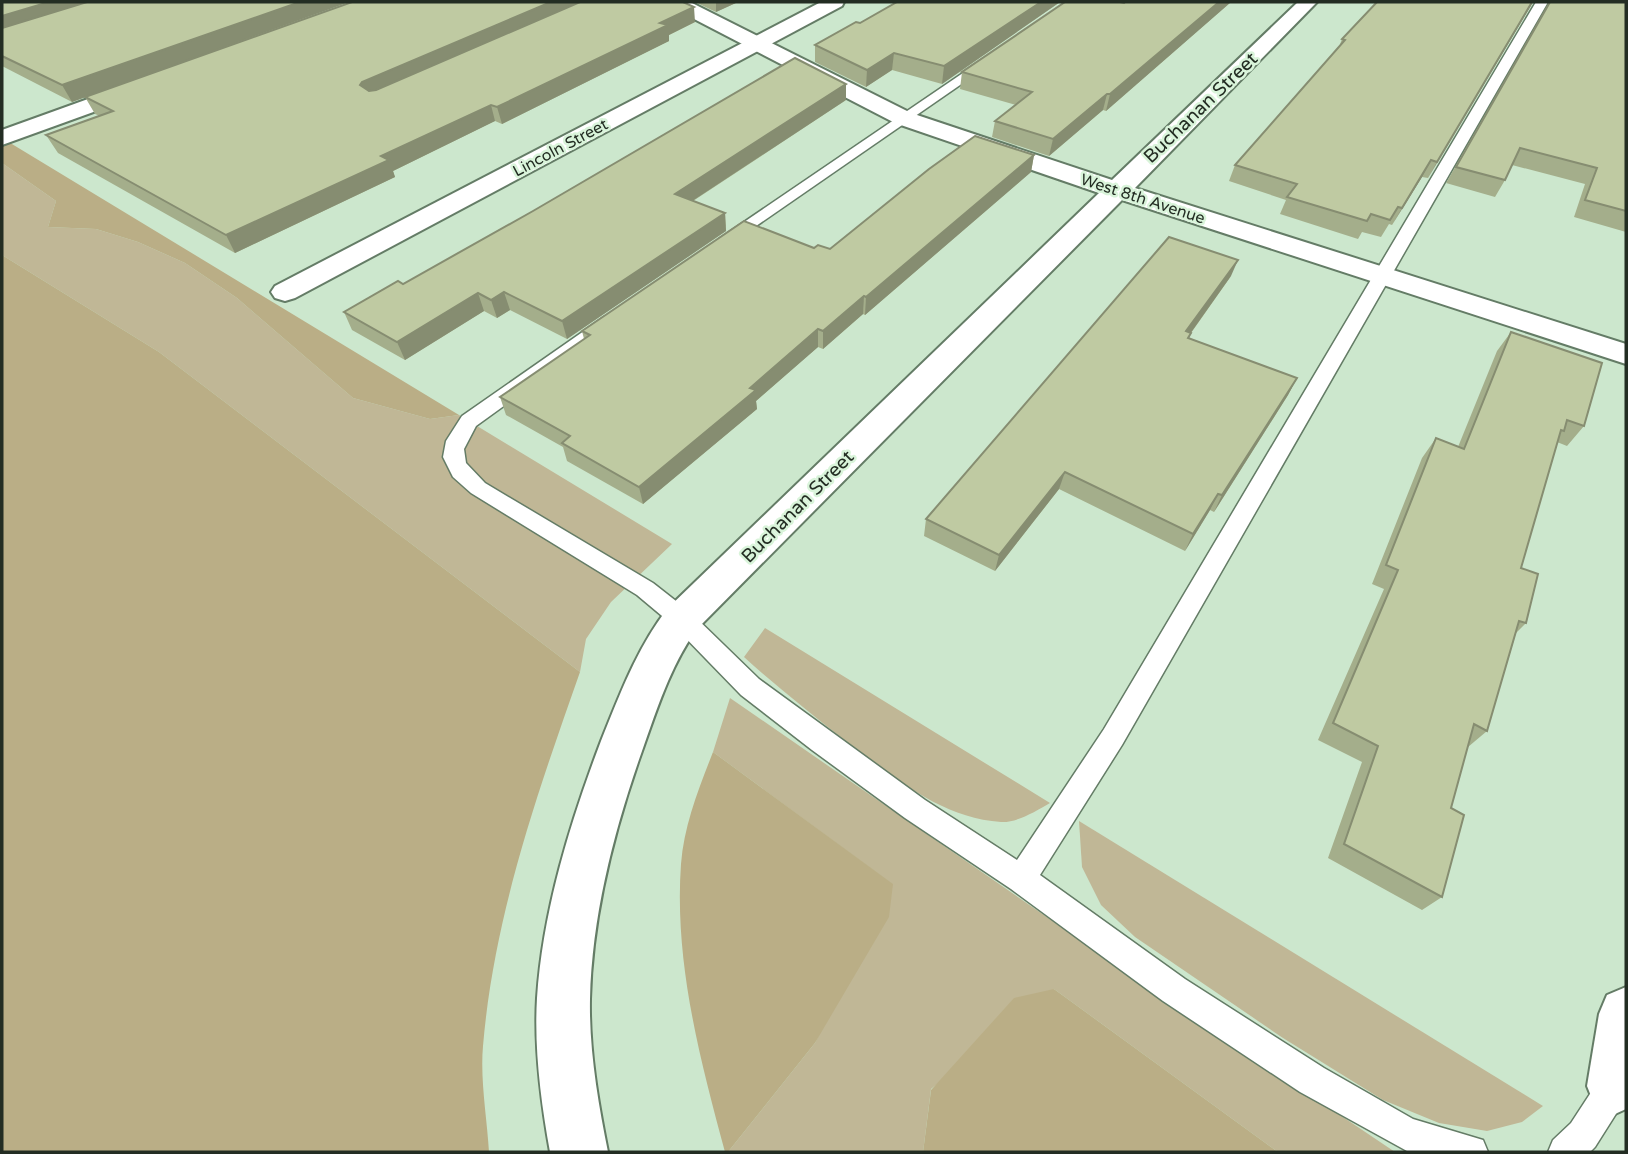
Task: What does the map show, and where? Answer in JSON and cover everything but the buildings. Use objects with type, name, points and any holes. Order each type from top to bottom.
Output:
[{"type":"street","name":"West 8th Avenue","points":[[676,2],[903,118],[1116,190],[1626,354]]},
{"type":"street","name":"Lincoln Street","points":[[285,292],[835,2]]},
{"type":"street","name":"Buchanan Street","points":[[579,1152],[564,1033],[568,957],[585,865],[605,787],[664,641],[682,619],[1308,2]]},
{"type":"street","points":[[2,138],[158,80]]},
{"type":"street","points":[[1615,1086],[1626,1014]]},
{"type":"lane","points":[[1021,879],[1113,737],[1542,2]]},
{"type":"lane","points":[[715,248],[1005,48]]},
{"type":"lane","points":[[624,311],[469,421],[454,440],[453,457],[460,474],[478,488],[645,589],[682,619],[750,687],[915,809],[1021,879],[1174,990],[1312,1080],[1407,1134],[1471,1152]]},
{"type":"lane","points":[[1565,1152],[1583,1135],[1615,1086]]},
{"type":"shaded area","points":[[2,138],[459,415],[430,419],[353,398],[237,298],[185,263],[138,242],[96,229],[48,227],[56,201],[2,163]]},
{"type":"shaded area","points":[[2,163],[56,201],[48,227],[96,229],[138,242],[185,263],[237,298],[353,398],[430,419],[459,415],[672,544],[611,602],[586,639],[580,672],[159,352],[2,255]]},
{"type":"shaded area","points":[[2,255],[159,352],[580,672],[533,810],[497,950],[482,1059],[489,1152],[2,1152]]},
{"type":"shaded area","points":[[765,628],[1050,803],[1020,819],[1001,822],[978,819],[957,812],[916,792],[843,739],[744,657]]},
{"type":"shaded area","points":[[730,698],[1112,962],[1395,1152],[1278,1152],[1054,989],[931,1089],[923,1152],[728,1152],[815,1043],[892,884],[713,752]]},
{"type":"shaded area","points":[[713,752],[893,884],[889,917],[815,1043],[728,1152],[725,1152],[698,1046],[681,937],[681,864],[685,835]]},
{"type":"shaded area","points":[[1079,821],[1543,1106],[1522,1122],[1487,1131],[1439,1123],[1383,1100],[1283,1038],[1135,937],[1101,905],[1082,867]]},
{"type":"shaded area","points":[[1054,989],[1278,1152],[923,1152],[931,1090],[1014,998]]}]
